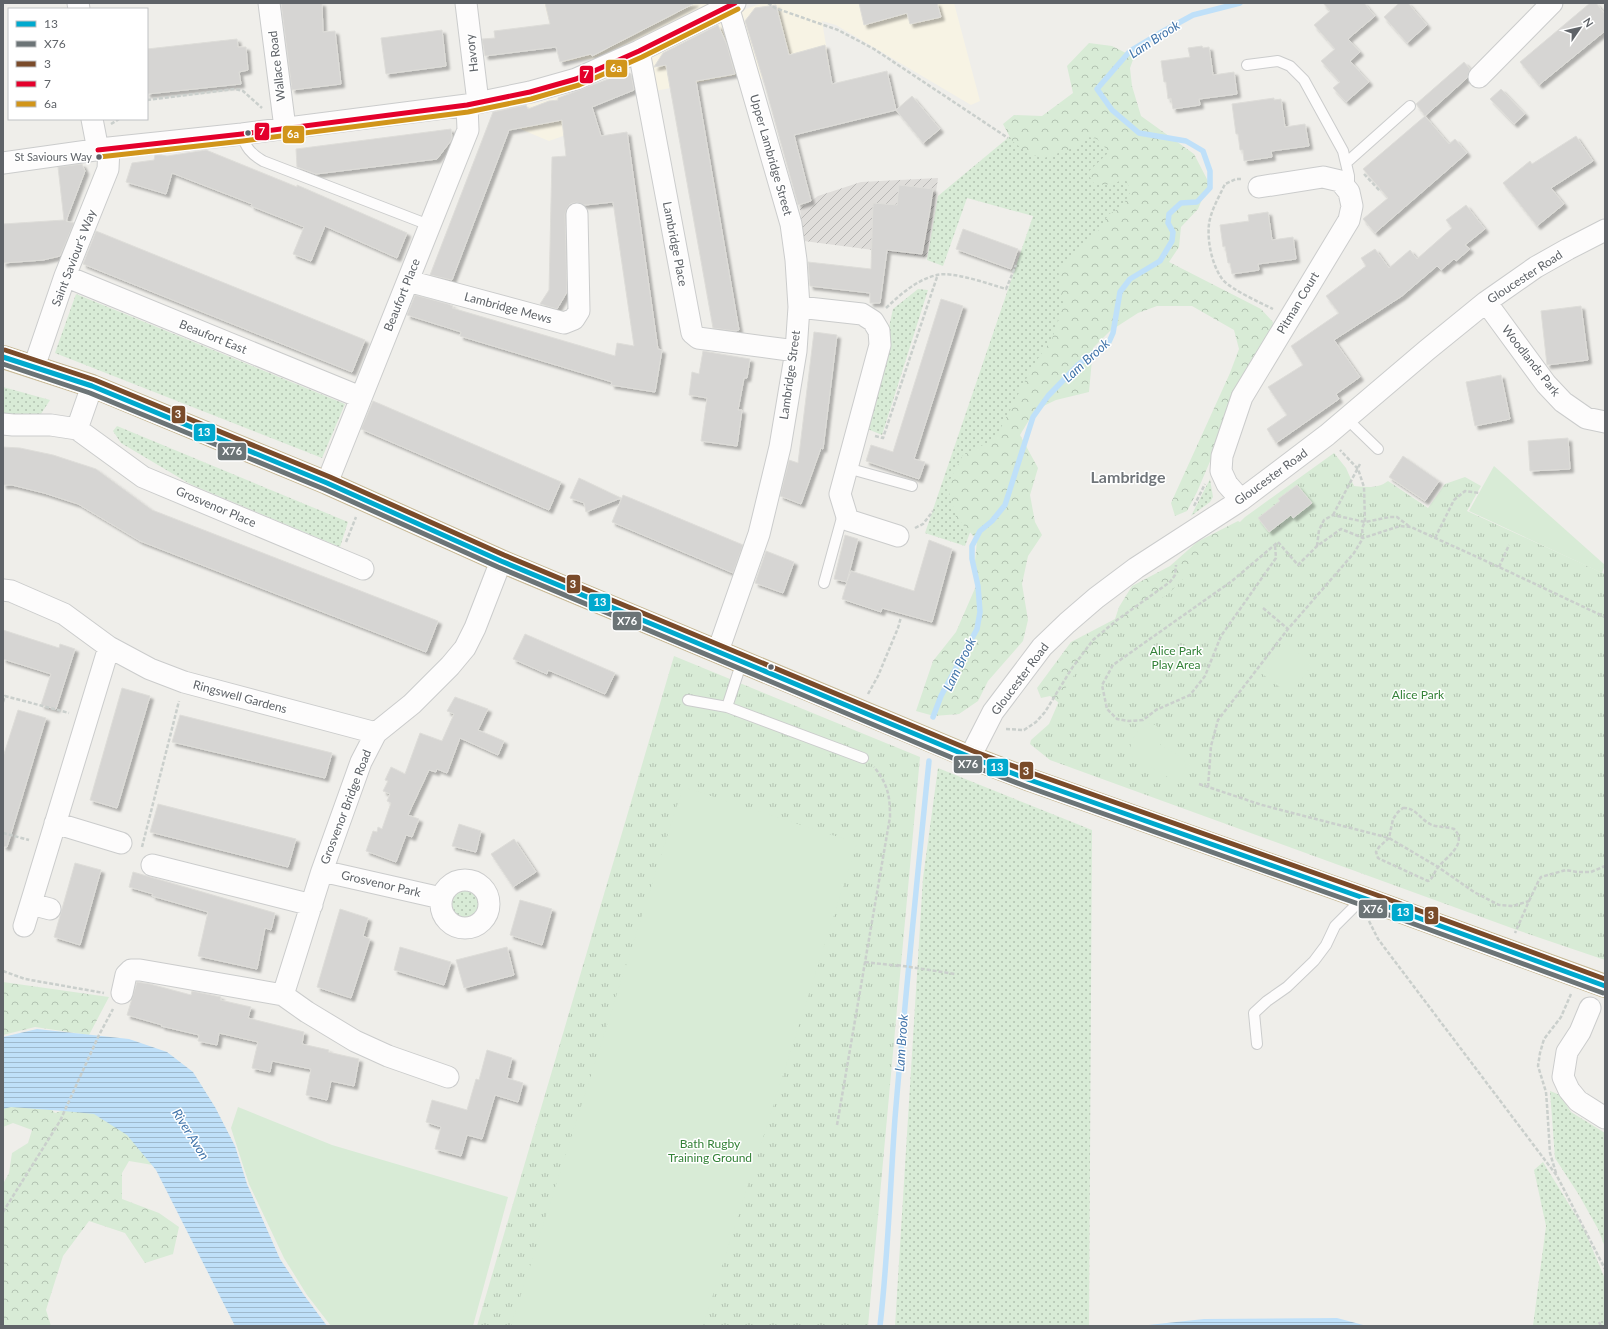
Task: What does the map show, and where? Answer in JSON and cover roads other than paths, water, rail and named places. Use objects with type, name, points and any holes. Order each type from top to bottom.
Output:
[{"type":"highway","points":[[3,356],[92,386],[327,483],[500,561],[970,757],[1030,780],[1368,899],[1605,986]]},
{"type":"street","name":"Wallace Road","points":[[269,3],[285,128]]},
{"type":"street","name":"Havory","points":[[466,3],[472,104]]},
{"type":"street","points":[[1479,77],[1552,3]]},
{"type":"street","points":[[3,163],[104,149],[242,134],[472,104],[530,92],[576,79],[639,51],[732,5]]},
{"type":"street","name":"Upper Lambridge Street","points":[[732,5],[791,224],[796,260],[799,307]]},
{"type":"street","name":"Lambridge Place","points":[[639,51],[692,333],[698,338],[796,351]]},
{"type":"street","name":"Beaufort Place","points":[[327,483],[360,397],[468,130],[468,115],[472,104]]},
{"type":"street","name":"Saint Saviour's Way","points":[[34,367],[65,276],[108,169],[104,149],[92,120]]},
{"type":"street","points":[[1251,183],[1323,177],[1340,181],[1349,192]]},
{"type":"street","name":"Pitman Court","points":[[1241,500],[1227,484],[1221,471],[1222,456],[1242,397],[1349,220],[1352,206],[1349,192]]},
{"type":"street","name":"Lambridge Mews","points":[[408,281],[564,323],[574,319],[579,310],[577,214]]},
{"type":"street","name":"Gloucester Road","points":[[970,757],[993,712],[1042,648],[1067,622],[1096,598],[1241,500],[1328,436],[1427,350],[1486,302],[1536,267],[1605,230]]},
{"type":"street","name":"Beaufort East","points":[[65,276],[360,397]]},
{"type":"street","name":"Woodlands Park","points":[[1486,302],[1546,384],[1564,402],[1586,418],[1605,422]]},
{"type":"street","points":[[799,307],[862,314],[873,321],[879,331],[880,345],[840,494],[848,520],[898,536]]},
{"type":"street","name":"Lambridge Street","points":[[718,651],[759,534],[780,447],[796,351],[799,307]]},
{"type":"street","points":[[77,429],[92,386]]},
{"type":"street","name":"Grosvenor Place","points":[[3,424],[51,425],[77,429],[143,477],[363,569]]},
{"type":"street","name":"Grosvenor Bridge Road","points":[[283,995],[322,871],[361,762],[376,733],[412,704],[450,666],[465,648],[475,628],[500,561]]},
{"type":"street","name":"Ringswell Gardens","points":[[3,590],[11,591],[64,614],[109,647],[150,669],[184,682],[376,733]]},
{"type":"street","points":[[24,926],[41,907],[49,846],[109,647]]},
{"type":"street","points":[[56,823],[121,843]]},
{"type":"street","points":[[146,858],[312,906]]},
{"type":"street","name":"Grosvenor Park","points":[[322,871],[441,898]]},
{"type":"street","points":[[121,994],[126,975],[131,970],[140,970],[283,995],[307,1012],[355,1041],[388,1056],[448,1077]]},
{"type":"street","points":[[1583,978],[1588,989],[1598,1002],[1567,1052],[1563,1077],[1569,1090],[1578,1101],[1605,1118]]},
{"type":"lane","points":[[1247,65],[1278,60],[1290,66],[1304,80],[1343,151],[1349,176],[1349,192]]},
{"type":"lane","points":[[1346,163],[1410,106]]},
{"type":"lane","points":[[242,134],[245,145],[251,154],[262,161],[429,225]]},
{"type":"lane","points":[[1347,419],[1378,449]]},
{"type":"lane","points":[[847,468],[912,486]]},
{"type":"lane","points":[[824,583],[845,508]]},
{"type":"lane","points":[[727,707],[742,661]]},
{"type":"lane","points":[[688,700],[727,707],[863,758]]},
{"type":"lane","points":[[1258,1044],[1254,1013],[1267,1001],[1287,987],[1314,961],[1326,945],[1335,926],[1368,899]]},
{"type":"water","name":"River Avon","points":[[37,1029],[129,1039],[167,1052],[193,1072],[215,1107],[235,1146],[247,1184],[280,1259],[327,1326],[235,1326],[156,1170],[127,1135],[94,1114],[11,1107],[3,1109],[3,1037]]},
{"type":"water","points":[[1337,1318],[1367,1326],[1139,1326],[1204,1319]]},
{"type":"waterway","name":"Lam Brook","points":[[933,717],[941,696],[977,629],[980,612],[978,586],[972,559],[972,546],[980,531],[992,521],[1005,505],[1033,417],[1048,396],[1079,364],[1109,342],[1113,333],[1120,292],[1130,279],[1160,261],[1172,241],[1173,232],[1168,223],[1169,214],[1181,203],[1197,202],[1210,188],[1210,171],[1203,151],[1186,141],[1139,133],[1112,110],[1097,89],[1130,51],[1193,15],[1240,3]]},
{"type":"waterway","name":"Lam Brook","points":[[880,1326],[885,1274],[895,1118],[929,761]]},
{"type":"place","name":"St Saviours Way","points":[[99,157]]},
{"type":"district","name":"Lambridge","points":[[1128,477]]},
{"type":"park label","name":"Alice Park Play Area","points":[[1176,658]]},
{"type":"park label","name":"Alice Park","points":[[1418,695]]},
{"type":"park label","name":"Bath Rugby Training Ground","points":[[710,1151]]}]
